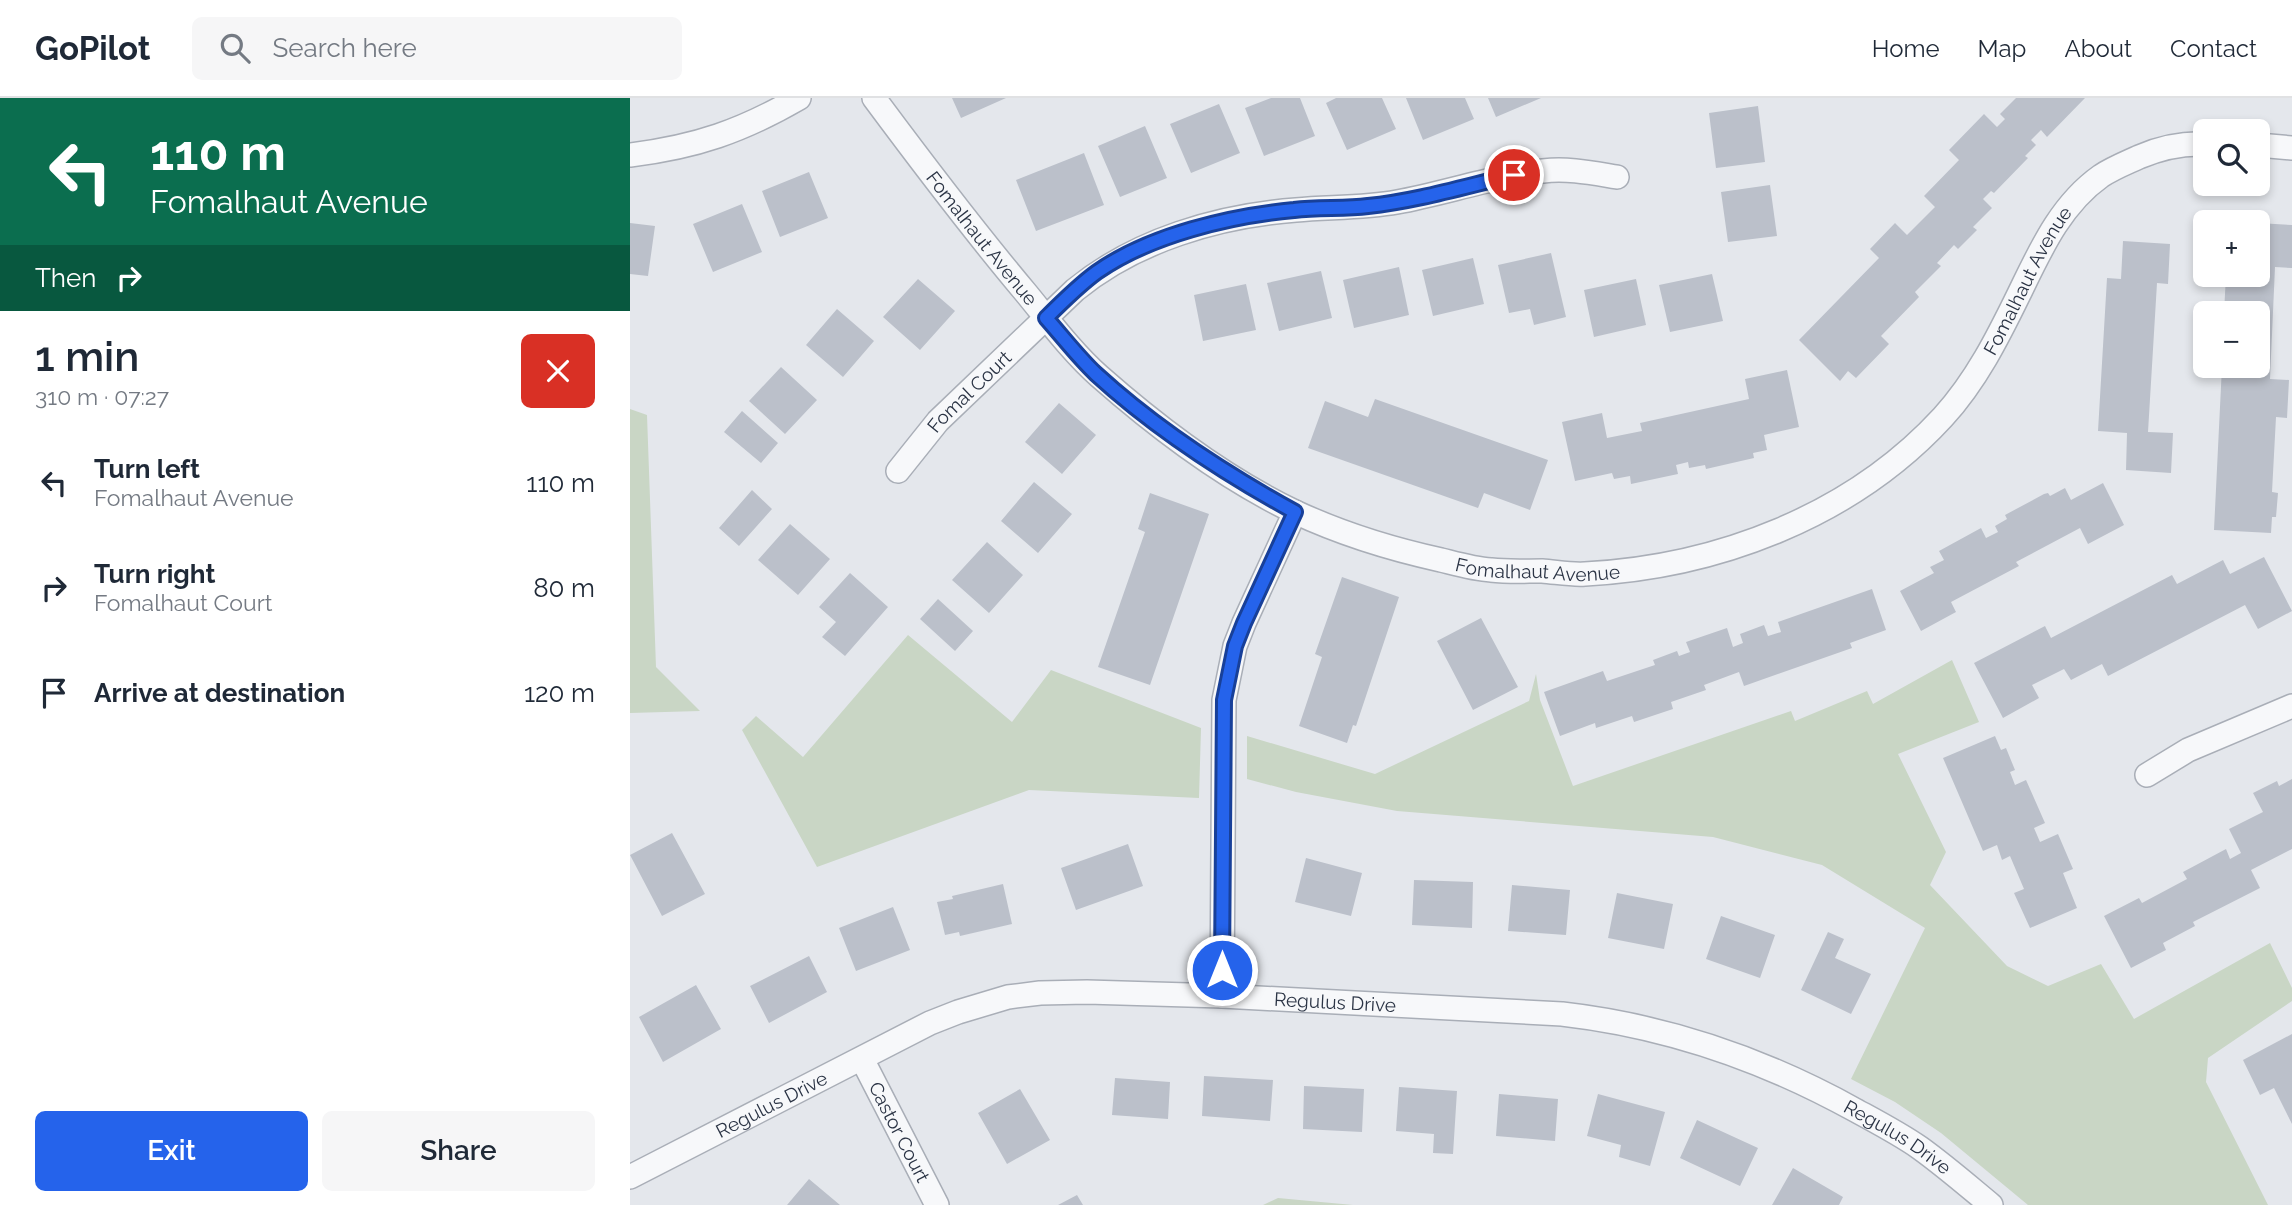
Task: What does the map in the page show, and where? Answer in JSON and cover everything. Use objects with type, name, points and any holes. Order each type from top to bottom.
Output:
[{"type":"street","points":[[630,155],[693,146],[764,118],[799,98]]},
{"type":"street","name":"Fomalhaut Avenue","points":[[874,98],[944,192],[1046,318],[1096,373],[1171,436],[1295,512],[1357,538],[1434,559],[1490,570],[1580,574],[1634,569],[1732,547],[1784,530],[1875,478],[1914,446],[1946,414],[1986,359],[2050,233],[2075,200],[2098,178],[2118,166],[2158,149],[2193,144]]},
{"type":"street","points":[[2270,146],[2292,148]]},
{"type":"street","name":"Fomal Court","points":[[898,471],[938,421],[1097,272],[1123,256],[1209,225],[1294,210],[1368,206],[1399,201],[1544,170],[1580,170],[1617,177]]},
{"type":"street","points":[[1222,996],[1224,700],[1235,646],[1295,512]]},
{"type":"street","points":[[2147,775],[2188,750],[2292,706]]},
{"type":"street","name":"Regulus Drive","points":[[630,1177],[939,1019],[986,1002],[1040,993],[1087,992],[1222,996],[1562,1014],[1610,1019],[1667,1032],[1718,1048],[1823,1092],[1918,1147],[1991,1205]]},
{"type":"street","name":"Castor Court","points":[[862,1059],[937,1205]]},
{"type":"green space","points":[[630,409],[647,415],[656,667],[700,711],[630,713]]},
{"type":"green space","points":[[908,635],[1012,722],[1051,670],[1201,728],[1199,798],[1029,790],[817,867],[742,730],[756,716],[803,757]]},
{"type":"green space","points":[[1952,660],[1979,722],[1898,754],[1946,852],[1930,885],[2007,966],[2048,986],[2101,964],[2134,1019],[2270,943],[2292,988],[2292,1001],[2208,1058],[2206,1082],[2268,1205],[2028,1205],[1941,1133],[1895,1102],[1851,1079],[1925,928],[1822,865],[1713,837],[1397,811],[1296,792],[1247,779],[1247,736],[1375,774],[1529,701],[1536,674],[1540,700],[1573,786],[1791,711],[1795,721],[1867,691],[1873,704]]},
{"type":"green space","points":[[1278,1198],[1353,1205],[1263,1205]]},
{"type":"building","points":[[952,98],[1006,98],[961,118]]},
{"type":"building","points":[[1271,98],[1300,98],[1315,136],[1264,156],[1245,108]]},
{"type":"building","points":[[1336,98],[1382,98],[1396,129],[1347,150],[1326,103]]},
{"type":"building","points":[[1406,98],[1465,98],[1474,119],[1423,140]]},
{"type":"building","points":[[1488,98],[1541,98],[1496,117]]},
{"type":"building","points":[[2016,98],[2085,98],[2047,137],[2041,130],[2031,140],[2036,145],[2025,156],[2028,158],[1994,193],[1991,191],[1983,199],[1992,208],[1973,227],[1977,230],[1958,249],[1954,245],[1937,263],[1941,266],[1915,292],[1919,297],[1881,336],[1889,344],[1856,378],[1848,371],[1840,381],[1799,340],[1879,258],[1870,249],[1895,223],[1907,235],[1935,207],[1924,196],[1959,160],[1949,150],[1984,114],[1997,127],[2005,119],[2000,114]]},
{"type":"building","points":[[1219,104],[1240,153],[1191,173],[1170,124]]},
{"type":"building","points":[[1758,106],[1765,162],[1716,168],[1709,113]]},
{"type":"building","points":[[1145,126],[1167,178],[1120,197],[1098,146]]},
{"type":"building","points":[[1084,153],[1104,205],[1036,231],[1016,180]]},
{"type":"building","points":[[809,172],[828,218],[780,237],[762,191]]},
{"type":"building","points":[[1770,185],[1777,236],[1728,242],[1721,192]]},
{"type":"building","points":[[742,204],[762,252],[713,272],[693,224]]},
{"type":"building","points":[[630,223],[655,226],[648,276],[630,274]]},
{"type":"building","points":[[2270,224],[2292,225],[2292,268],[2275,267],[2270,379],[2289,380],[2287,418],[2276,417],[2272,492],[2278,493],[2276,517],[2272,517],[2271,533],[2214,530],[2221,378],[2270,378],[2270,301],[2225,301],[2225,287],[2270,287]]},
{"type":"building","points":[[2123,241],[2170,244],[2168,284],[2157,283],[2148,432],[2173,433],[2171,473],[2126,470],[2127,433],[2098,431],[2107,278],[2121,279]]},
{"type":"building","points":[[1551,253],[1566,317],[1534,325],[1530,309],[1509,313],[1498,265]]},
{"type":"building","points":[[1473,258],[1484,304],[1433,316],[1422,270]]},
{"type":"building","points":[[1399,267],[1409,315],[1354,328],[1343,280]]},
{"type":"building","points":[[1321,271],[1332,318],[1279,331],[1267,283]]},
{"type":"building","points":[[1712,274],[1723,321],[1670,332],[1659,285]]},
{"type":"building","points":[[918,279],[955,311],[920,350],[883,317]]},
{"type":"building","points":[[1636,279],[1646,325],[1594,337],[1584,290]]},
{"type":"building","points":[[1246,284],[1256,330],[1203,341],[1194,295]]},
{"type":"building","points":[[837,309],[874,341],[843,377],[806,345]]},
{"type":"building","points":[[781,367],[817,400],[785,434],[749,401]]},
{"type":"building","points":[[1787,370],[1799,427],[1764,435],[1767,450],[1753,453],[1754,458],[1706,469],[1705,465],[1689,468],[1688,462],[1676,465],[1678,474],[1631,484],[1630,476],[1614,479],[1612,473],[1575,481],[1562,422],[1602,413],[1607,438],[1642,431],[1640,423],[1749,399],[1745,379]]},
{"type":"building","points":[[1375,399],[1548,460],[1530,510],[1484,493],[1478,508],[1308,448],[1325,401],[1368,417]]},
{"type":"building","points":[[1059,403],[1096,435],[1062,474],[1025,442]]},
{"type":"building","points":[[742,411],[778,443],[761,463],[724,432]]},
{"type":"building","points":[[1034,482],[1072,514],[1038,553],[1001,521]]},
{"type":"building","points":[[2103,483],[2124,525],[2088,544],[2080,528],[2016,562],[2019,566],[1951,602],[1956,612],[1921,631],[1900,591],[1934,573],[1930,567],[1944,560],[1939,551],[1981,528],[1986,538],[1998,532],[1995,526],[2007,519],[2005,515],[2044,494],[2048,493],[2050,496],[2065,488],[2071,500]]},
{"type":"building","points":[[752,490],[772,509],[739,546],[719,528]]},
{"type":"building","points":[[1150,493],[1209,514],[1150,685],[1098,667],[1145,532],[1138,529]]},
{"type":"building","points":[[790,524],[830,559],[798,595],[758,560]]},
{"type":"building","points":[[987,542],[1023,575],[989,613],[952,580]]},
{"type":"building","points":[[2264,557],[2292,611],[2258,629],[2245,605],[2108,676],[2102,664],[2071,680],[2064,669],[2032,685],[2039,698],[2003,718],[1974,663],[2045,626],[2051,638],[2172,575],[2177,584],[2223,560],[2230,574]]},
{"type":"building","points":[[850,573],[888,607],[845,656],[822,637],[836,622],[819,607]]},
{"type":"building","points":[[1342,577],[1399,597],[1356,726],[1353,725],[1347,743],[1299,726],[1322,657],[1315,654]]},
{"type":"building","points":[[1872,589],[1886,630],[1850,643],[1852,648],[1744,686],[1739,672],[1704,685],[1706,690],[1671,702],[1673,709],[1634,722],[1632,716],[1596,728],[1595,723],[1560,736],[1544,692],[1603,671],[1607,681],[1655,665],[1653,660],[1677,651],[1679,656],[1690,652],[1686,642],[1727,628],[1733,647],[1743,643],[1740,634],[1764,625],[1768,636],[1781,632],[1778,622]]},
{"type":"building","points":[[938,599],[973,631],[955,651],[920,619]]},
{"type":"building","points":[[1481,618],[1518,687],[1473,710],[1437,641]]},
{"type":"building","points":[[1995,736],[2001,750],[2006,748],[2015,770],[2010,772],[2015,785],[2026,780],[2045,823],[2034,828],[2040,842],[2058,834],[2073,869],[2063,873],[2077,908],[2030,928],[2014,893],[2024,889],[2010,856],[2002,860],[1997,845],[1983,851],[1943,758]]},
{"type":"building","points":[[2292,779],[2292,849],[2251,870],[2260,888],[2193,922],[2195,926],[2163,943],[2166,950],[2131,968],[2104,916],[2139,898],[2142,903],[2187,879],[2183,872],[2226,849],[2230,859],[2241,853],[2229,829],[2263,812],[2253,793],[2277,781],[2279,786]]},
{"type":"building","points":[[672,833],[705,894],[662,916],[630,855]]},
{"type":"building","points":[[1128,844],[1143,886],[1076,910],[1061,868]]},
{"type":"building","points":[[1306,858],[1362,873],[1351,916],[1295,902]]},
{"type":"building","points":[[1414,880],[1473,882],[1472,928],[1412,925]]},
{"type":"building","points":[[1003,884],[1012,924],[960,936],[959,932],[945,935],[937,902]]},
{"type":"building","points":[[1512,885],[1570,890],[1566,935],[1508,931]]},
{"type":"building","points":[[1617,893],[1673,904],[1664,949],[1608,938]]},
{"type":"building","points":[[893,907],[910,950],[856,971],[839,928]]},
{"type":"building","points":[[1721,916],[1775,935],[1760,978],[1706,959]]},
{"type":"building","points":[[1828,932],[1844,939],[1835,958],[1871,974],[1851,1014],[1801,990]]},
{"type":"building","points":[[809,956],[827,992],[769,1023],[750,986]]},
{"type":"building","points":[[696,985],[721,1029],[663,1062],[639,1017]]},
{"type":"building","points":[[2292,1034],[2292,1124],[2274,1088],[2260,1095],[2243,1060]]},
{"type":"building","points":[[1204,1076],[1273,1080],[1270,1121],[1202,1116]]},
{"type":"building","points":[[1115,1078],[1170,1082],[1168,1119],[1112,1115]]},
{"type":"building","points":[[1304,1086],[1364,1089],[1362,1132],[1303,1129]]},
{"type":"building","points":[[1399,1087],[1457,1091],[1453,1154],[1433,1153],[1434,1134],[1396,1131]]},
{"type":"building","points":[[1020,1089],[1050,1140],[1007,1164],[978,1113]]},
{"type":"building","points":[[1499,1094],[1558,1099],[1555,1141],[1496,1136]]},
{"type":"building","points":[[1598,1094],[1665,1112],[1650,1166],[1619,1157],[1621,1145],[1587,1136]]},
{"type":"building","points":[[1697,1120],[1758,1148],[1740,1186],[1680,1158]]},
{"type":"building","points":[[1793,1168],[1843,1197],[1839,1205],[1772,1205]]},
{"type":"building","points":[[809,1179],[840,1205],[787,1205]]},
{"type":"building","points":[[1077,1195],[1083,1205],[1058,1205]]},
{"type":"route","points":[[1222,970],[1224,700],[1235,646],[1295,512],[1171,436],[1096,373],[1046,318],[1097,272],[1123,256],[1179,234],[1250,216],[1399,201],[1514,175]]}]
